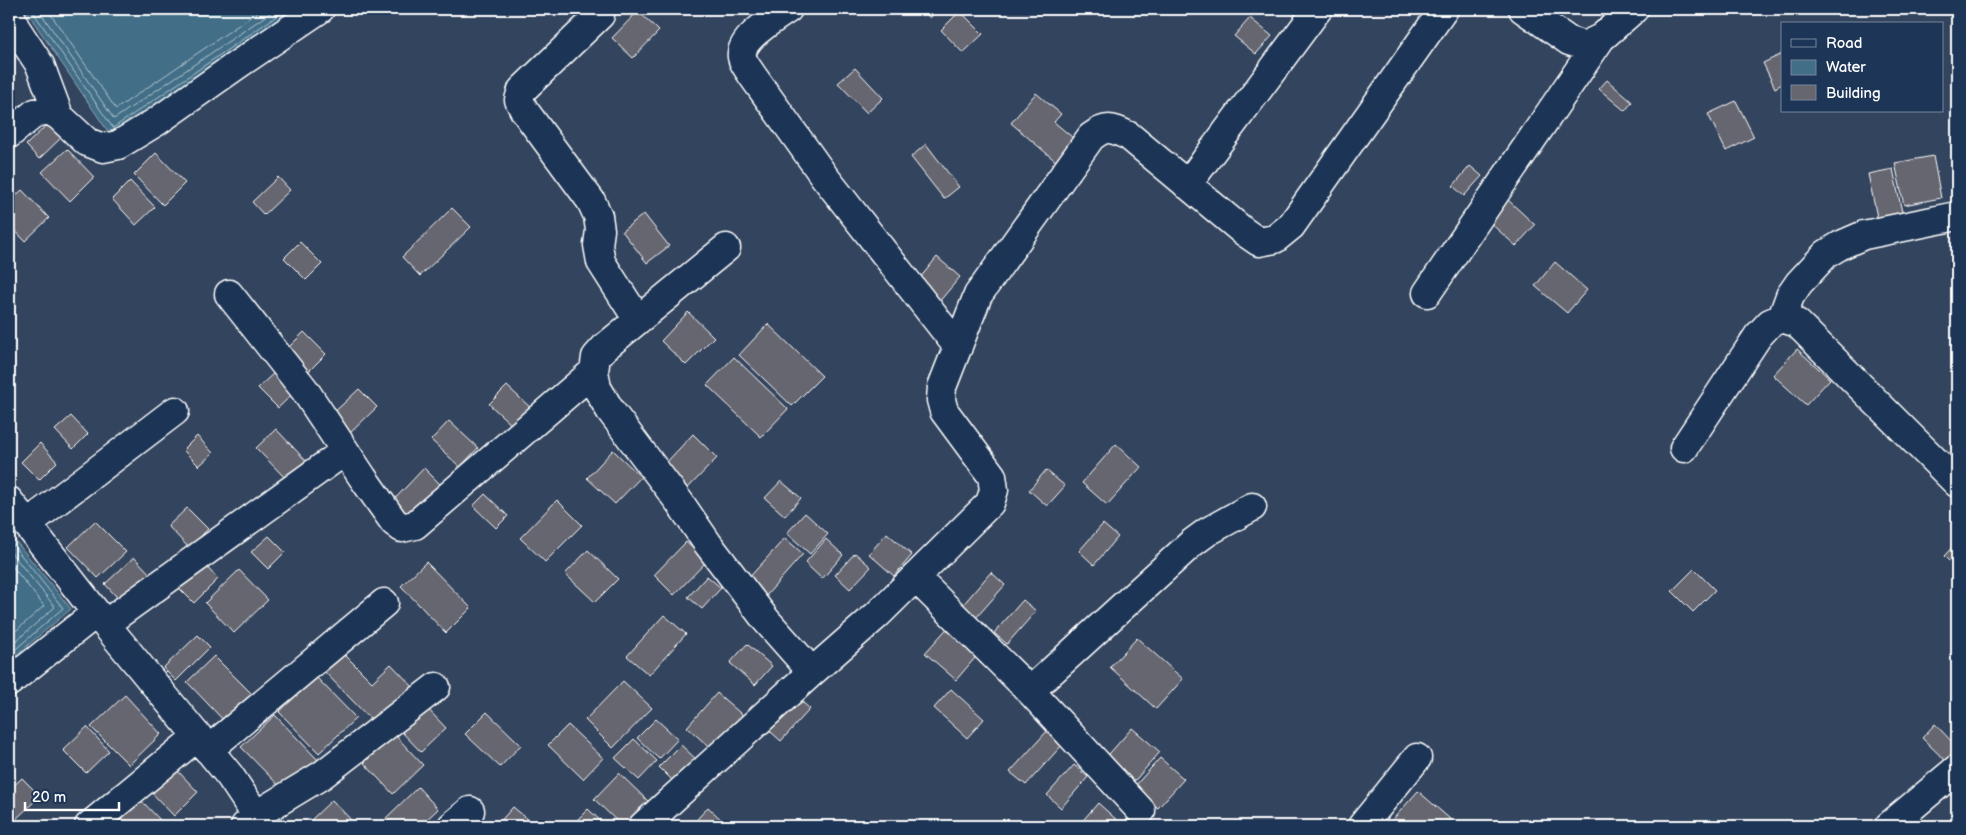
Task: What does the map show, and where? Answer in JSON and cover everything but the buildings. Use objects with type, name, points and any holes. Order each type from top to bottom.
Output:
[{"type":"street","points":[[9,134],[35,113],[49,110],[59,116],[87,142],[103,148],[118,145],[156,122],[236,65],[320,9]]},
{"type":"street","points":[[788,9],[753,35],[743,46],[742,57],[752,75],[824,176],[958,346]]},
{"type":"street","points":[[1188,185],[1318,9]]},
{"type":"street","points":[[643,826],[877,615],[990,503],[994,490],[992,476],[944,411],[940,400],[942,387],[978,295],[1090,137],[1102,129],[1113,128],[1129,136],[1258,242],[1275,239],[1291,226],[1444,9]]},
{"type":"street","points":[[1523,9],[1570,41],[1584,46],[1601,38]]},
{"type":"street","points":[[1427,293],[1601,38],[1634,9]]},
{"type":"street","points":[[9,11],[15,27],[40,65],[59,116]]},
{"type":"street","points":[[600,15],[522,90],[519,100],[524,110],[591,201],[598,216],[600,230],[598,245],[601,262],[638,320]]},
{"type":"street","points":[[1782,318],[1790,296],[1799,283],[1826,254],[1841,245],[1864,235],[1957,216]]},
{"type":"street","points":[[726,248],[596,357],[594,371],[597,388],[610,410],[680,503],[714,552],[766,620],[812,672]]},
{"type":"street","points":[[229,294],[304,389],[394,522],[402,528],[414,526],[594,371]]},
{"type":"street","points":[[1684,448],[1758,336],[1770,323],[1782,318],[1797,323],[1957,483]]},
{"type":"street","points":[[27,524],[175,410]]},
{"type":"street","points":[[9,682],[345,451]]},
{"type":"street","points":[[9,501],[100,618],[230,776],[251,821],[322,775],[436,687]]},
{"type":"street","points":[[1030,691],[1192,543],[1252,506]]},
{"type":"street","points":[[915,577],[1030,691],[1141,811]]},
{"type":"street","points":[[90,826],[203,743],[384,603]]},
{"type":"street","points":[[1362,826],[1417,758]]},
{"type":"street","points":[[1889,826],[1957,769]]},
{"type":"water","points":[[25,9],[296,9],[111,136]]},
{"type":"water","points":[[9,533],[71,609],[9,661]]}]
